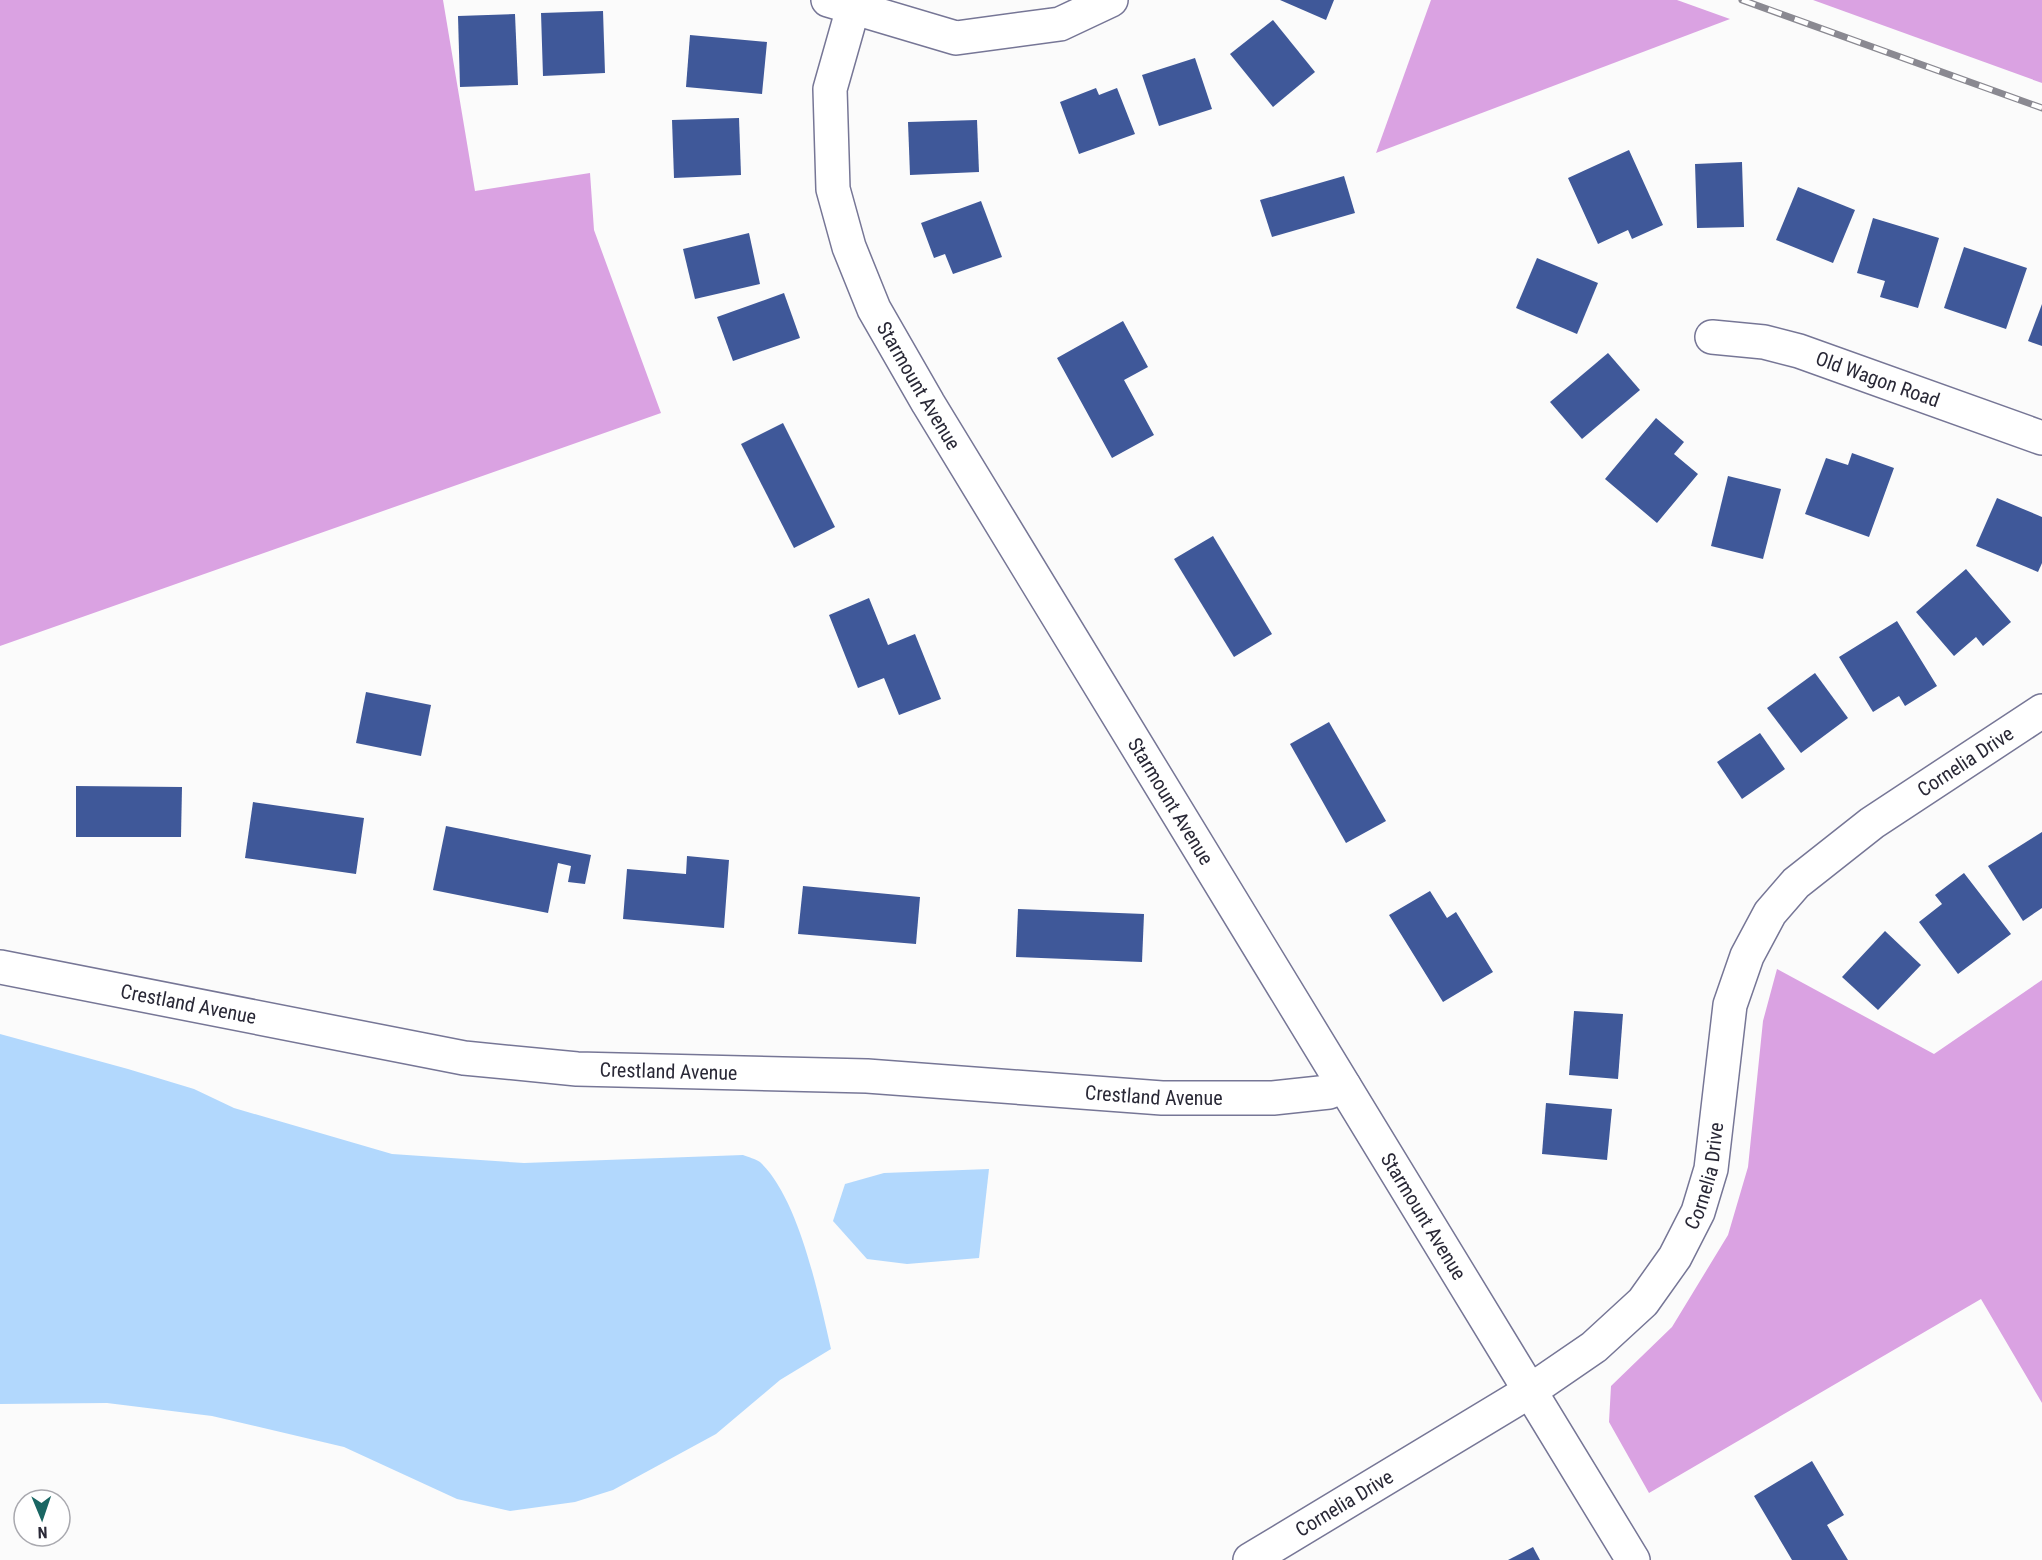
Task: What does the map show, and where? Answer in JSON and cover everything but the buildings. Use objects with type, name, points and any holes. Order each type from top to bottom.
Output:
[{"type":"street","points":[[840,4],[956,38],[1059,24],[1111,0]]},
{"type":"street","name":"Starmount Avenue","points":[[840,4],[830,89],[833,189],[849,247],[874,309],[928,403],[1633,1560]]},
{"type":"street","name":"Old Wagon Road","points":[[1712,337],[1764,342],[1799,351],[2042,438]]},
{"type":"street","name":"Cornelia Drive","points":[[1250,1560],[1530,1391],[1594,1347],[1642,1302],[1675,1257],[1698,1212],[1711,1168],[1730,1005],[1747,956],[1770,913],[1796,883],[1872,823],[2042,711]]},
{"type":"street","name":"Crestland Avenue","points":[[0,967],[464,1058],[577,1069],[867,1077],[1162,1098],[1273,1098],[1329,1092],[1344,1086]]},
{"type":"shaded area","points":[[0,0],[443,0],[475,191],[590,173],[594,230],[661,413],[0,646]]},
{"type":"shaded area","points":[[1431,0],[1677,0],[1730,19],[1376,153]]},
{"type":"shaded area","points":[[1813,0],[2042,0],[2042,83]]},
{"type":"shaded area","points":[[1777,969],[1934,1054],[2042,980],[2042,1403],[1981,1299],[1649,1493],[1609,1422],[1611,1386],[1672,1327],[1728,1235],[1748,1167],[1763,1021]]},
{"type":"water","points":[[0,1034],[194,1089],[234,1108],[392,1154],[524,1163],[743,1155],[754,1159],[760,1162],[774,1178],[796,1223],[814,1276],[831,1349],[780,1380],[716,1434],[613,1490],[575,1502],[510,1511],[457,1499],[344,1447],[212,1416],[107,1403],[0,1404]]},
{"type":"water","points":[[989,1169],[979,1258],[907,1264],[867,1259],[833,1221],[845,1184],[884,1173]]},
{"type":"railway","points":[[1742,0],[2042,108]]}]
